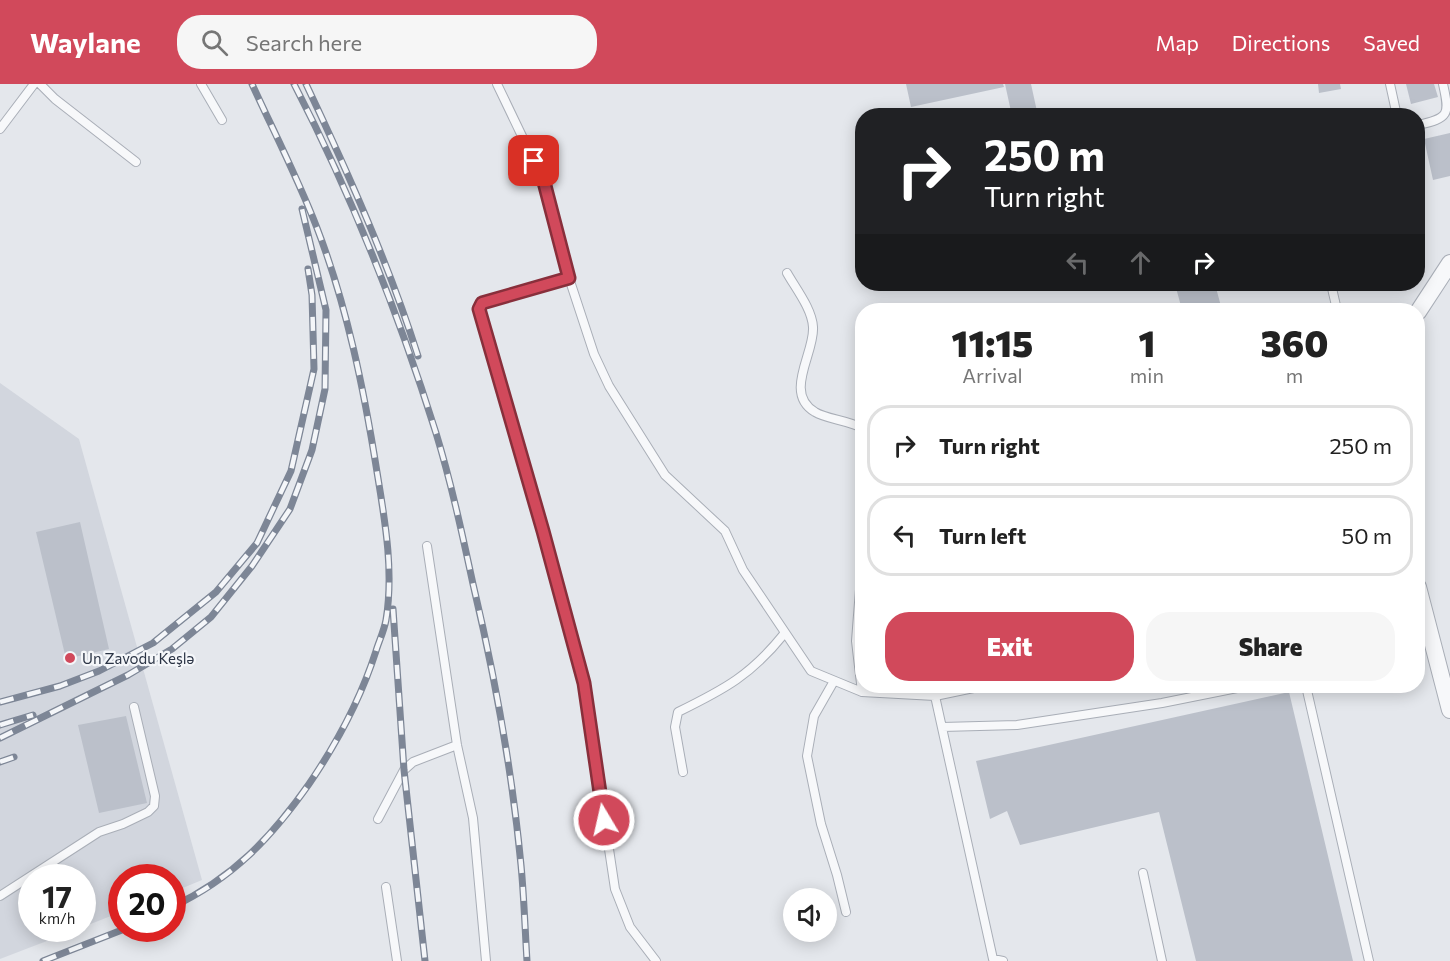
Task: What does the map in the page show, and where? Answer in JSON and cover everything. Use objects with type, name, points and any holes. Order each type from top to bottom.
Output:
[{"type":"street","points":[[1424,303],[1450,263]]},
{"type":"street","points":[[1425,615],[1450,710]]},
{"type":"lane","points":[[0,129],[34,84]]},
{"type":"lane","points":[[40,84],[55,99],[136,162]]},
{"type":"lane","points":[[201,84],[222,120]]},
{"type":"lane","points":[[497,84],[544,182],[569,278],[594,354],[609,386],[664,476],[724,531],[743,570],[811,671],[855,689]]},
{"type":"lane","points":[[1390,84],[1395,108]]},
{"type":"lane","points":[[1425,123],[1446,115],[1449,107],[1443,84]]},
{"type":"lane","points":[[787,273],[813,324],[813,338],[800,387],[803,400],[815,412],[855,424]]},
{"type":"lane","points":[[569,278],[495,297],[482,303],[479,309],[584,683],[615,889],[630,927],[656,961]]},
{"type":"lane","points":[[428,546],[457,745],[474,826],[486,961]]},
{"type":"lane","points":[[684,772],[675,727],[678,712],[732,685],[766,656],[784,633]]},
{"type":"lane","points":[[834,681],[814,716],[807,756],[821,824],[846,912]]},
{"type":"lane","points":[[880,693],[935,696],[949,693]]},
{"type":"lane","points":[[942,727],[1017,725],[1212,693]]},
{"type":"lane","points":[[1308,693],[1369,961]]},
{"type":"lane","points":[[935,696],[993,959],[1003,961]]},
{"type":"lane","points":[[0,896],[99,832],[123,824],[148,812],[154,806],[155,796],[134,707]]},
{"type":"lane","points":[[378,819],[404,770],[414,762],[457,745]]},
{"type":"lane","points":[[1143,873],[1162,961]]},
{"type":"lane","points":[[386,887],[397,961]]},
{"type":"shaded area","name":"Un Zavodu Keşlə","points":[[0,383],[79,439],[202,880],[186,887],[186,864],[108,864],[108,917],[96,922],[96,864],[18,864],[18,942],[44,942],[0,959]]},
{"type":"building","points":[[906,84],[1003,84],[1004,87],[911,107]]},
{"type":"building","points":[[1005,84],[1031,84],[1036,108],[1010,108]]},
{"type":"building","points":[[1318,84],[1340,84],[1341,89],[1319,93]]},
{"type":"building","points":[[1406,84],[1434,84],[1438,97],[1411,104]]},
{"type":"building","points":[[1450,133],[1450,176],[1433,180],[1425,139]]},
{"type":"building","points":[[1177,291],[1217,291],[1220,303],[1180,303]]},
{"type":"building","points":[[80,522],[109,649],[66,659],[36,532]]},
{"type":"building","points":[[1289,693],[1353,961],[1196,961],[1159,812],[1020,845],[1007,811],[990,819],[976,761]]},
{"type":"building","points":[[126,716],[147,803],[99,813],[78,725]]},
{"type":"railway","points":[[186,900],[214,883],[249,855],[280,822],[309,784],[339,736],[356,703],[384,628],[388,602],[388,546],[383,509],[366,410],[346,318],[317,228],[252,84]]},
{"type":"railway","points":[[294,84],[335,168],[390,300],[422,389],[447,470],[489,654],[508,759],[521,865],[527,961]]},
{"type":"railway","points":[[306,84],[366,218],[394,286],[418,356]]},
{"type":"railway","points":[[0,738],[128,675],[172,649],[211,617],[252,566],[290,509],[312,450],[325,389],[326,310],[302,209]]},
{"type":"railway","points":[[0,702],[60,686],[99,671],[153,643],[216,592],[257,543],[291,471],[314,369],[312,295],[308,269]]},
{"type":"railway","points":[[393,609],[404,770],[425,961]]},
{"type":"railway","points":[[0,725],[33,715]]},
{"type":"railway","points":[[0,762],[14,757]]},
{"type":"railway","points":[[43,961],[108,935]]},
{"type":"place","name":"Un Zavodu Keşlə","points":[[70,658]]},
{"type":"route","points":[[534,161],[544,182],[569,278],[495,297],[482,303],[479,309],[498,370],[584,683],[604,820]]}]
